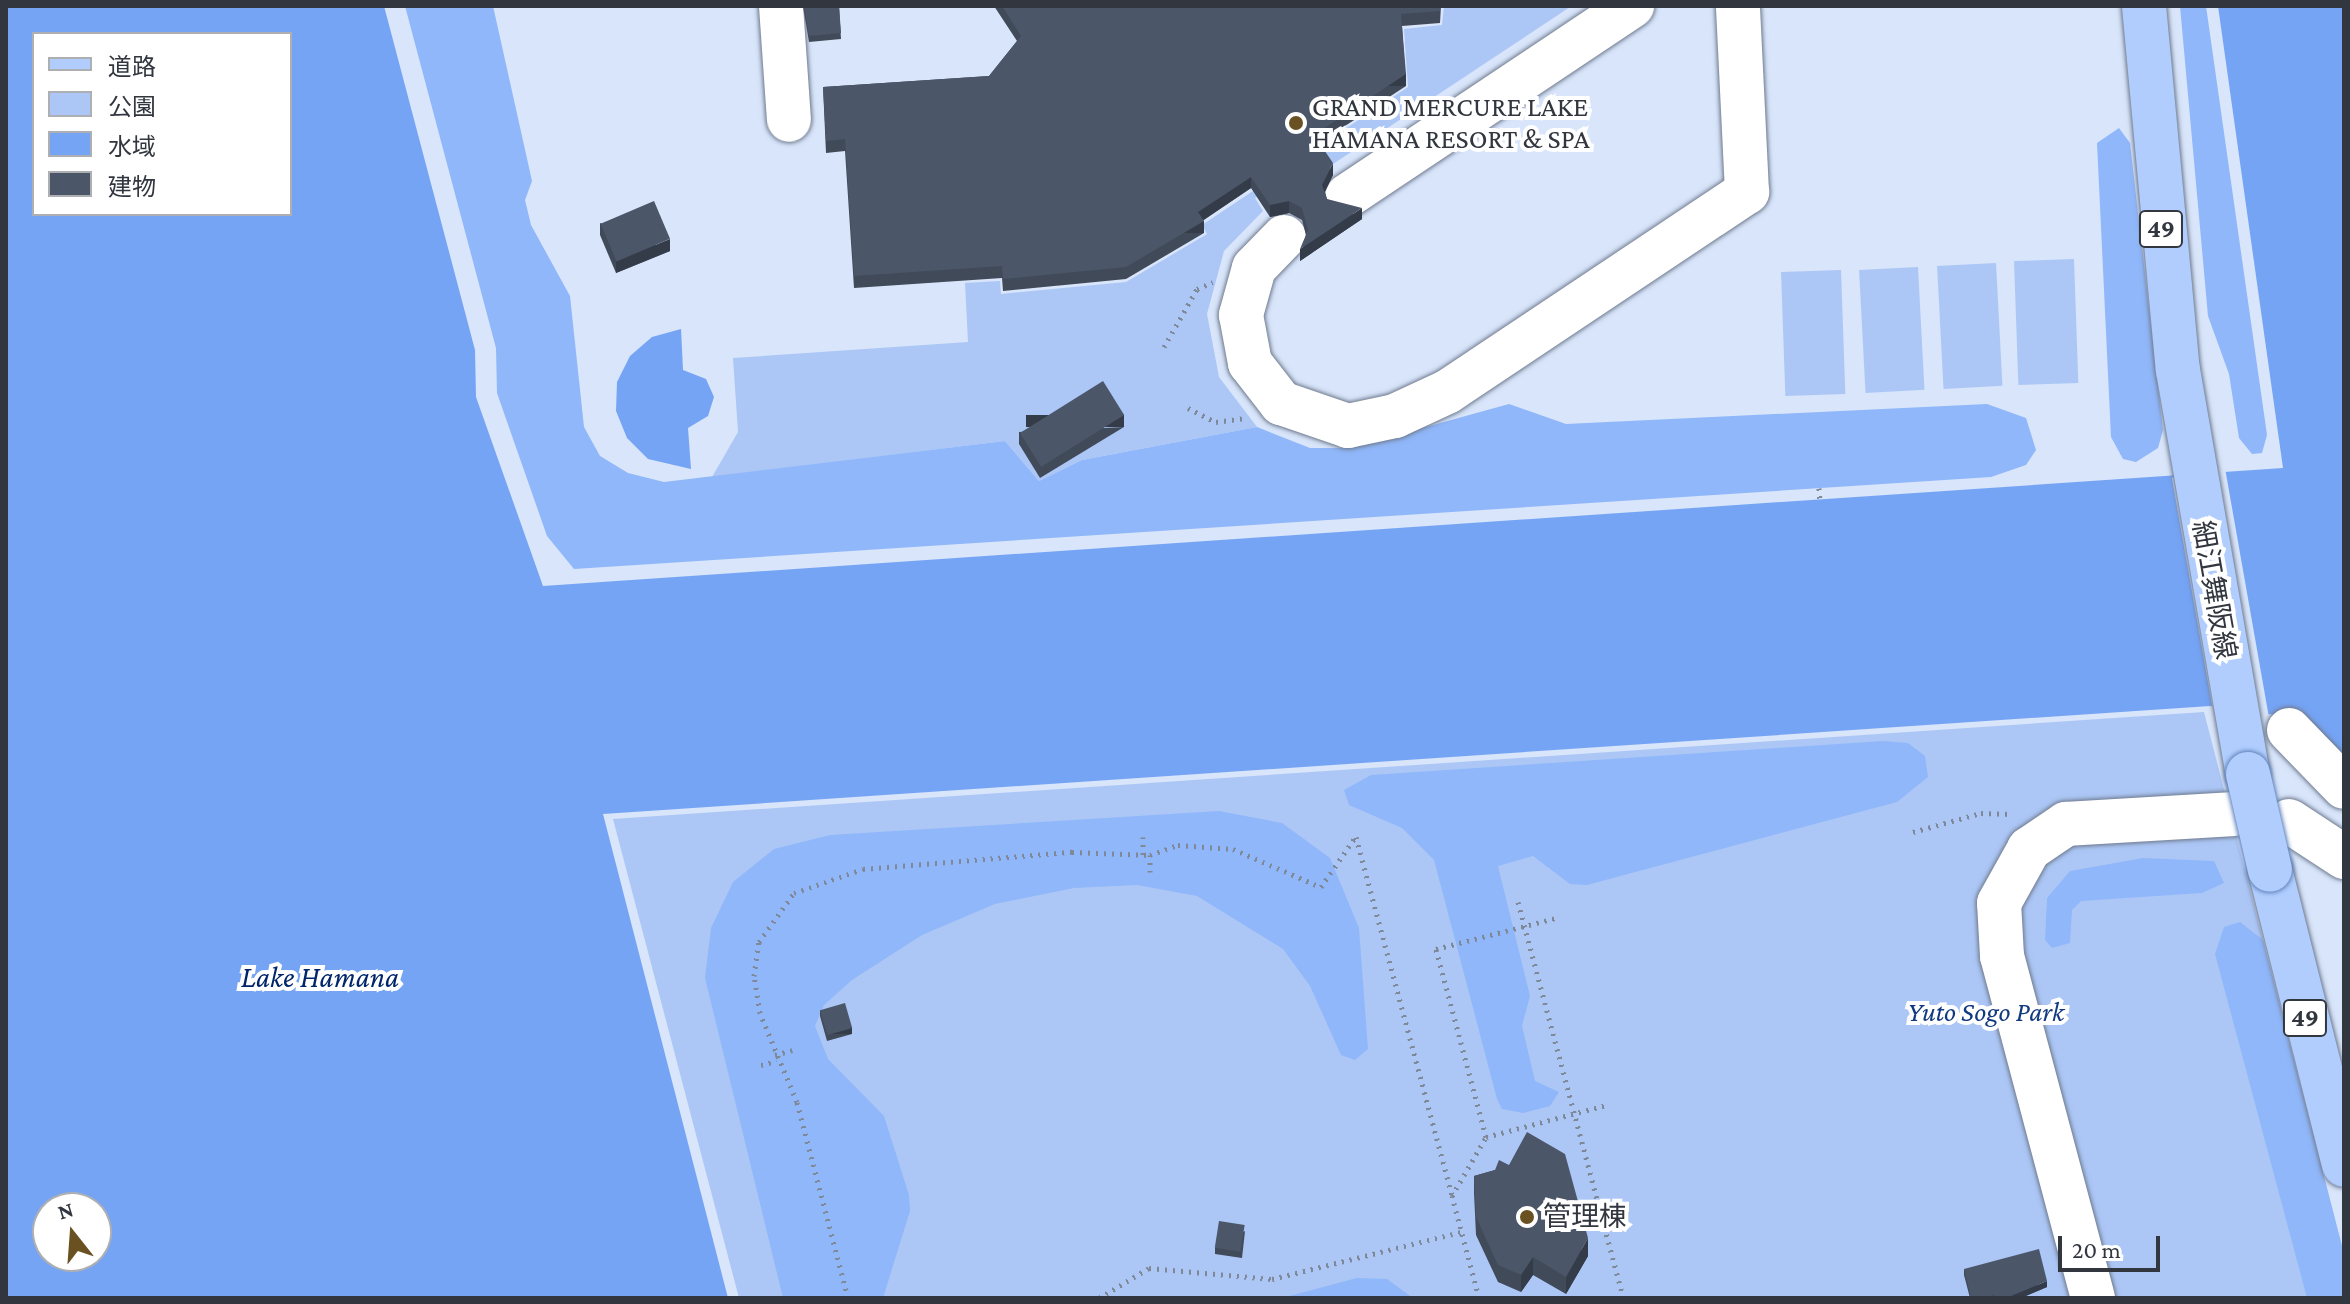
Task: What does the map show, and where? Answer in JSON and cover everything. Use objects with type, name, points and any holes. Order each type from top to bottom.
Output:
[{"type":"main road","name":"細江舞阪線","points":[[2144,6],[2165,271],[2191,451],[2238,731],[2344,1165]]},
{"type":"street","points":[[781,6],[789,120]]},
{"type":"street","points":[[1347,196],[1632,6]]},
{"type":"street","points":[[1284,237],[1254,268],[1241,315],[1250,363],[1281,403],[1348,426],[1395,416],[1447,392],[1747,192],[1738,6]]},
{"type":"street","points":[[2289,730],[2344,787]]},
{"type":"street","points":[[2093,1298],[1997,929],[2007,881],[2046,835],[2090,818],[2234,814]]},
{"type":"street","points":[[2289,821],[2344,857]]},
{"type":"path","points":[[1164,347],[1205,280],[1225,285]]},
{"type":"path","points":[[1188,408],[1216,422],[1248,413]]},
{"type":"path","points":[[1819,488],[1820,501]]},
{"type":"path","points":[[1913,832],[2001,812],[2046,835]]},
{"type":"path","points":[[848,1298],[797,1102],[776,1058],[754,976],[759,942],[794,893],[863,869],[1072,852],[1147,855],[1178,845],[1233,849],[1321,887],[1356,836],[1479,1298]]},
{"type":"path","points":[[1143,837],[1150,872]]},
{"type":"path","points":[[1518,902],[1623,1298]]},
{"type":"path","points":[[1486,1137],[1436,949],[1556,918]]},
{"type":"path","points":[[761,1065],[792,1050]]},
{"type":"path","points":[[1452,1196],[1486,1137],[1606,1105]]},
{"type":"path","points":[[1099,1298],[1149,1268],[1272,1279],[1461,1232]]},
{"type":"path","points":[[1926,1298],[1940,1298]]},
{"type":"green space","points":[[1444,6],[1570,7],[1330,166],[1300,159],[1408,87],[1404,29],[1442,25]]},
{"type":"green space","points":[[1268,181],[1272,187],[1255,198],[1263,211],[1224,251],[1207,314],[1219,377],[1257,427],[1082,460],[1039,481],[1005,441],[712,477],[738,432],[733,358],[968,342],[965,283],[1000,281],[1001,294],[1126,282],[1207,234],[1202,225]]},
{"type":"green space","points":[[2074,259],[2078,383],[2018,385],[2014,261]]},
{"type":"green space","points":[[1996,263],[2002,386],[1944,389],[1937,266]]},
{"type":"green space","points":[[1918,267],[1924,390],[1866,393],[1859,270]]},
{"type":"green space","points":[[1841,270],[1845,394],[1785,396],[1781,272]]},
{"type":"green space","name":"Yuto Sogo Park","points":[[2204,712],[2344,1254],[2344,1298],[739,1298],[613,819]]},
{"type":"shaded area","points":[[405,6],[493,6],[532,181],[525,200],[531,225],[570,296],[584,427],[600,456],[628,473],[664,482],[1005,441],[1039,481],[1082,460],[1257,427],[1310,448],[1350,448],[1509,404],[1566,424],[1987,404],[2026,418],[2036,450],[2026,465],[1991,477],[574,569],[547,536],[497,393],[496,348]]},
{"type":"shaded area","points":[[2180,6],[2206,6],[2267,435],[2262,453],[2252,454],[2239,438],[2229,374],[2208,316]]},
{"type":"shaded area","points":[[2119,128],[2130,143],[2163,430],[2158,448],[2136,462],[2123,459],[2111,437],[2097,143]]},
{"type":"shaded area","points":[[1883,741],[1908,743],[1925,756],[1928,777],[1897,802],[1587,885],[1570,884],[1533,856],[1498,866],[1530,996],[1522,1026],[1535,1081],[1559,1092],[1550,1106],[1523,1113],[1502,1109],[1497,1099],[1434,860],[1402,828],[1349,805],[1344,790],[1371,775]]},
{"type":"shaded area","points":[[1219,811],[1282,823],[1330,858],[1359,928],[1368,1049],[1355,1060],[1341,1055],[1310,986],[1283,949],[1197,896],[1137,885],[1074,888],[995,904],[922,935],[852,980],[824,1005],[815,1026],[828,1059],[884,1116],[909,1195],[910,1211],[883,1298],[783,1298],[705,978],[711,928],[733,882],[774,849],[830,835]]},
{"type":"shaded area","points":[[2143,858],[2214,861],[2224,883],[2202,893],[2081,901],[2072,910],[2070,943],[2052,948],[2045,940],[2047,898],[2070,871]]},
{"type":"shaded area","points":[[2240,922],[2263,940],[2344,1254],[2344,1298],[2307,1298],[2215,954],[2224,927]]},
{"type":"shaded area","points":[[1357,1278],[1387,1279],[1413,1298],[1282,1298]]},
{"type":"water","name":"Lake Hamana","points":[[6,6],[384,6],[475,350],[476,397],[543,586],[2283,468],[2218,6],[2344,6],[2344,772],[2290,717],[2210,706],[603,814],[728,1298],[6,1298]]},
{"type":"water","points":[[681,329],[683,370],[706,379],[714,397],[708,416],[688,428],[691,469],[648,459],[627,438],[616,411],[617,382],[630,356],[652,337]]},
{"type":"pier","points":[[2225,468],[2269,718],[2216,728],[2172,477]]},
{"type":"building","points":[[804,6],[839,6],[841,33],[809,36]]},
{"type":"building","points":[[1002,6],[1440,6],[1440,11],[1401,14],[1406,74],[1314,135],[1333,163],[1322,185],[1327,199],[1362,208],[1300,249],[1308,230],[1302,208],[1289,201],[1270,205],[1251,177],[1198,212],[1204,221],[1126,267],[1003,279],[1002,266],[854,276],[845,139],[826,141],[823,87],[989,76],[1021,36]]},
{"type":"building","points":[[654,201],[670,239],[617,261],[601,224]]},
{"type":"building","points":[[1103,381],[1124,415],[1041,467],[1020,433]]},
{"type":"building","points":[[845,1003],[852,1028],[827,1035],[820,1010]]},
{"type":"building","name":"管理棟","points":[[1527,1132],[1565,1154],[1588,1238],[1566,1277],[1533,1257],[1521,1275],[1498,1265],[1476,1217],[1474,1176],[1495,1170],[1499,1160],[1509,1165]]},
{"type":"building","points":[[1219,1221],[1245,1225],[1240,1252],[1215,1248]]},
{"type":"building","points":[[2039,1249],[2047,1281],[2006,1298],[1995,1298],[1994,1295],[1971,1298],[1964,1269]]},
{"type":"place","name":"GRAND MERCURE LAKE HAMANA RESORT & SPA","points":[[1296,123]]},
{"type":"place","name":"管理棟","points":[[1527,1217]]}]
